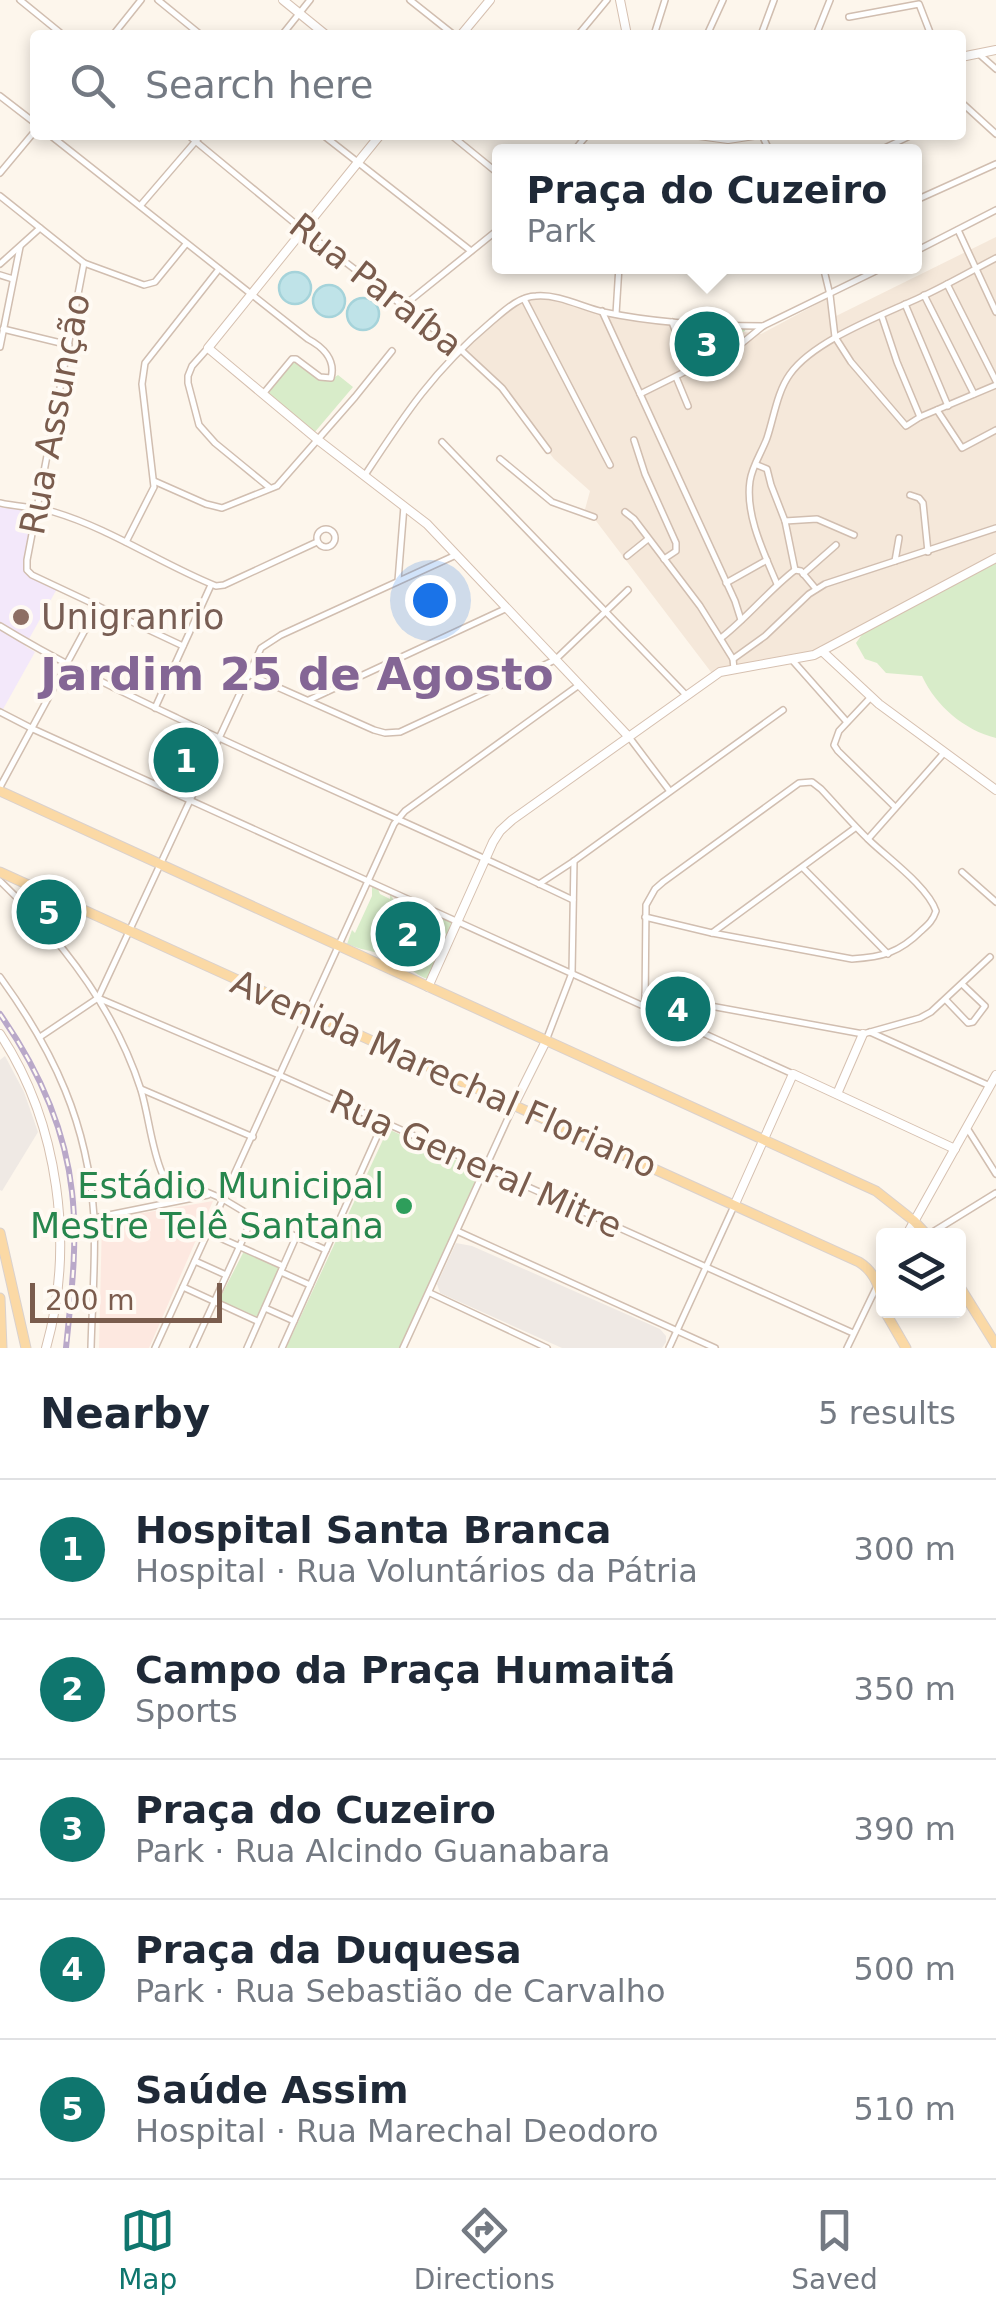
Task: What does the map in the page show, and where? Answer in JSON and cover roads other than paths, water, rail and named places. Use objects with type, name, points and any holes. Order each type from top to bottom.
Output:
[{"type":"main road","points":[[283,0],[320,30]]},
{"type":"main road","points":[[463,30],[490,0]]},
{"type":"main road","points":[[620,0],[626,30]]},
{"type":"main road","points":[[966,56],[996,50]]},
{"type":"main road","points":[[376,140],[208,348],[427,524],[629,737]]},
{"type":"main road","points":[[428,987],[485,858],[505,826],[734,664],[793,660],[822,651],[996,558]]},
{"type":"main road","points":[[822,651],[871,697],[996,790]]},
{"type":"main road","points":[[0,789],[880,1194],[921,1228]]},
{"type":"main road","name":"Avenida Marechal Floriano","points":[[0,872],[866,1266],[876,1276]]},
{"type":"main road","points":[[838,1094],[867,1033]]},
{"type":"main road","points":[[0,1034],[36,1107],[51,1160],[59,1213],[58,1293],[46,1348]]},
{"type":"main road","points":[[514,1105],[546,1041]]},
{"type":"main road","points":[[734,1206],[793,1074],[955,1148]]},
{"type":"main road","points":[[910,1228],[996,1075]]},
{"type":"main road","points":[[0,1233],[25,1346]]},
{"type":"main road","points":[[966,1297],[996,1345]]},
{"type":"main road","points":[[0,1298],[2,1348]]},
{"type":"main road","points":[[889,1318],[906,1348]]},
{"type":"street","points":[[20,0],[57,30]]},
{"type":"street","points":[[118,30],[141,0]]},
{"type":"street","points":[[158,0],[195,30]]},
{"type":"street","points":[[286,30],[310,0]]},
{"type":"street","points":[[410,0],[451,30]]},
{"type":"street","points":[[582,30],[607,0]]},
{"type":"street","points":[[710,30],[723,0]]},
{"type":"street","points":[[763,30],[774,0]]},
{"type":"street","points":[[818,30],[830,0]]},
{"type":"street","points":[[655,30],[664,1]]},
{"type":"street","points":[[849,17],[919,4],[930,30]]},
{"type":"street","points":[[979,54],[996,69]]},
{"type":"street","points":[[0,96],[30,123]]},
{"type":"street","points":[[966,111],[996,134]]},
{"type":"street","points":[[0,173],[30,134]]},
{"type":"street","points":[[56,140],[324,348],[332,378],[322,378],[292,359],[263,394]]},
{"type":"street","points":[[140,206],[196,140]]},
{"type":"street","name":"Rua Paraíba","points":[[200,140],[303,230],[460,349],[502,388],[548,450]]},
{"type":"street","points":[[329,140],[471,251]]},
{"type":"street","points":[[456,140],[492,169]]},
{"type":"street","points":[[922,197],[996,164]]},
{"type":"street","points":[[0,196],[84,263],[148,285],[159,278],[186,244]]},
{"type":"street","points":[[922,248],[996,210]]},
{"type":"street","points":[[0,264],[40,228]]},
{"type":"street","points":[[958,230],[996,312]]},
{"type":"street","points":[[402,307],[492,234]]},
{"type":"street","points":[[0,347],[20,247]]},
{"type":"street","points":[[777,584],[750,498],[750,476],[789,374],[835,337],[996,258]]},
{"type":"street","name":"Rua Assunção","points":[[84,263],[27,560],[28,573],[184,646]]},
{"type":"street","points":[[126,542],[154,481],[143,368],[219,269]]},
{"type":"street","points":[[616,314],[618,274]]},
{"type":"street","points":[[826,274],[835,337],[851,362],[906,426],[996,383],[947,284]]},
{"type":"street","points":[[640,394],[740,344],[763,326],[871,274]]},
{"type":"street","points":[[0,275],[13,279]]},
{"type":"street","points":[[924,295],[974,394]]},
{"type":"street","points":[[366,475],[421,392],[460,349],[524,299],[544,296],[602,312],[672,322],[763,326]]},
{"type":"street","points":[[524,299],[610,465]]},
{"type":"street","points":[[906,304],[948,406]]},
{"type":"street","points":[[602,312],[741,620]]},
{"type":"street","points":[[881,316],[920,417]]},
{"type":"street","points":[[672,322],[690,370]]},
{"type":"street","points":[[2,329],[70,344]]},
{"type":"street","points":[[208,348],[188,376],[199,425],[270,488]]},
{"type":"street","points":[[154,481],[222,508],[270,488],[286,478],[392,352]]},
{"type":"street","points":[[676,377],[688,406]]},
{"type":"street","points":[[938,410],[962,448],[996,430]]},
{"type":"street","points":[[634,440],[676,543],[676,551],[664,559]]},
{"type":"street","points":[[442,442],[686,695]]},
{"type":"street","points":[[500,460],[556,505],[594,516]]},
{"type":"street","points":[[755,465],[768,469],[786,521],[795,570]]},
{"type":"street","points":[[910,495],[919,498],[924,507],[928,552]]},
{"type":"street","points":[[0,503],[54,512],[218,586],[317,542]]},
{"type":"street","points":[[398,581],[404,506]]},
{"type":"street","points":[[625,512],[722,638],[734,664],[816,589],[996,528]]},
{"type":"street","points":[[786,521],[817,520],[854,535]]},
{"type":"street","points":[[627,556],[648,538]]},
{"type":"street","points":[[896,562],[898,538]]},
{"type":"street","points":[[803,574],[836,545]]},
{"type":"street","points":[[40,1037],[98,998],[261,648],[457,555]]},
{"type":"street","points":[[726,583],[767,560]]},
{"type":"street","points":[[722,638],[795,570]]},
{"type":"street","points":[[795,570],[816,589]]},
{"type":"street","points":[[155,708],[211,584]]},
{"type":"street","points":[[248,674],[374,730],[392,733],[556,660],[628,590]]},
{"type":"street","points":[[0,789],[98,606]]},
{"type":"street","points":[[308,700],[507,608]]},
{"type":"street","points":[[0,626],[66,665],[155,708],[573,900]]},
{"type":"street","points":[[793,660],[848,722]]},
{"type":"street","points":[[155,1348],[397,818],[580,685]]},
{"type":"street","points":[[871,697],[836,736],[835,748],[896,808]]},
{"type":"street","points":[[538,884],[783,710]]},
{"type":"street","points":[[0,712],[793,1074]]},
{"type":"street","points":[[629,737],[670,791]]},
{"type":"street","points":[[868,839],[944,753]]},
{"type":"street","points":[[644,1007],[645,917],[646,905],[654,889],[800,783],[812,782],[935,906],[935,917],[908,944],[888,954],[867,958],[834,957],[645,917]]},
{"type":"street","points":[[712,933],[856,828]]},
{"type":"street","points":[[546,1041],[572,974],[574,861]]},
{"type":"street","points":[[802,868],[888,954]]},
{"type":"street","points":[[962,872],[996,902]]},
{"type":"street","points":[[0,881],[40,919],[98,998],[140,1089],[160,1170],[326,1250]]},
{"type":"street","points":[[867,1033],[920,1018],[946,1000],[990,957]]},
{"type":"street","points":[[0,977],[40,1037],[73,1106],[89,1174],[94,1218],[91,1348]]},
{"type":"street","points":[[946,1000],[968,1022],[974,1022],[984,1006],[962,984]]},
{"type":"street","points":[[645,994],[867,1033],[990,1086]]},
{"type":"street","name":"Rua General Mitre","points":[[98,998],[279,1075],[853,1333]]},
{"type":"street","points":[[696,1029],[706,1005]]},
{"type":"street","points":[[140,1089],[253,1137]]},
{"type":"street","points":[[403,1348],[514,1105]]},
{"type":"street","points":[[282,1348],[383,1122]]},
{"type":"street","points":[[967,1128],[996,1174]]},
{"type":"street","points":[[939,1228],[996,1193]]},
{"type":"street","points":[[94,1218],[211,1194]]},
{"type":"street","points":[[669,1348],[734,1206]]},
{"type":"street","points":[[194,1348],[253,1218]]},
{"type":"street","points":[[456,1231],[715,1348]]},
{"type":"street","points":[[208,1232],[310,1285]]},
{"type":"street","points":[[246,1348],[296,1238]]},
{"type":"street","points":[[195,1261],[226,1275]]},
{"type":"street","points":[[183,1287],[258,1322]]},
{"type":"street","points":[[847,1348],[876,1290]]},
{"type":"street","points":[[430,1293],[547,1348]]},
{"type":"street","points":[[868,1305],[876,1306]]},
{"type":"street","points":[[265,1308],[294,1321]]},
{"type":"water","points":[[295,272],[306,277],[311,288],[306,299],[295,304],[284,299],[279,288],[284,277]]},
{"type":"water","points":[[329,285],[340,290],[345,301],[340,312],[329,317],[318,312],[313,301],[318,290]]},
{"type":"water","points":[[363,298],[374,303],[379,314],[374,325],[363,330],[352,325],[347,314],[352,303]]},
{"type":"railway","points":[[0,1014],[47,1098],[68,1168],[74,1251],[66,1348]]},
{"type":"place","name":"Praça do Cuzeiro","points":[[707,344]]},
{"type":"place","name":"Unigranrio","points":[[21,617]]},
{"type":"place","name":"Hospital Santa Branca","points":[[186,760]]},
{"type":"place","name":"Saúde Assim","points":[[49,912]]},
{"type":"place","name":"Campo da Praça Humaitá","points":[[408,934]]},
{"type":"place","name":"Praça da Duquesa","points":[[678,1009]]},
{"type":"place","name":"Estádio Municipal Mestre Telê Santana","points":[[404,1206]]},
{"type":"district","name":"Jardim 25 de Agosto","points":[[297,674]]}]
